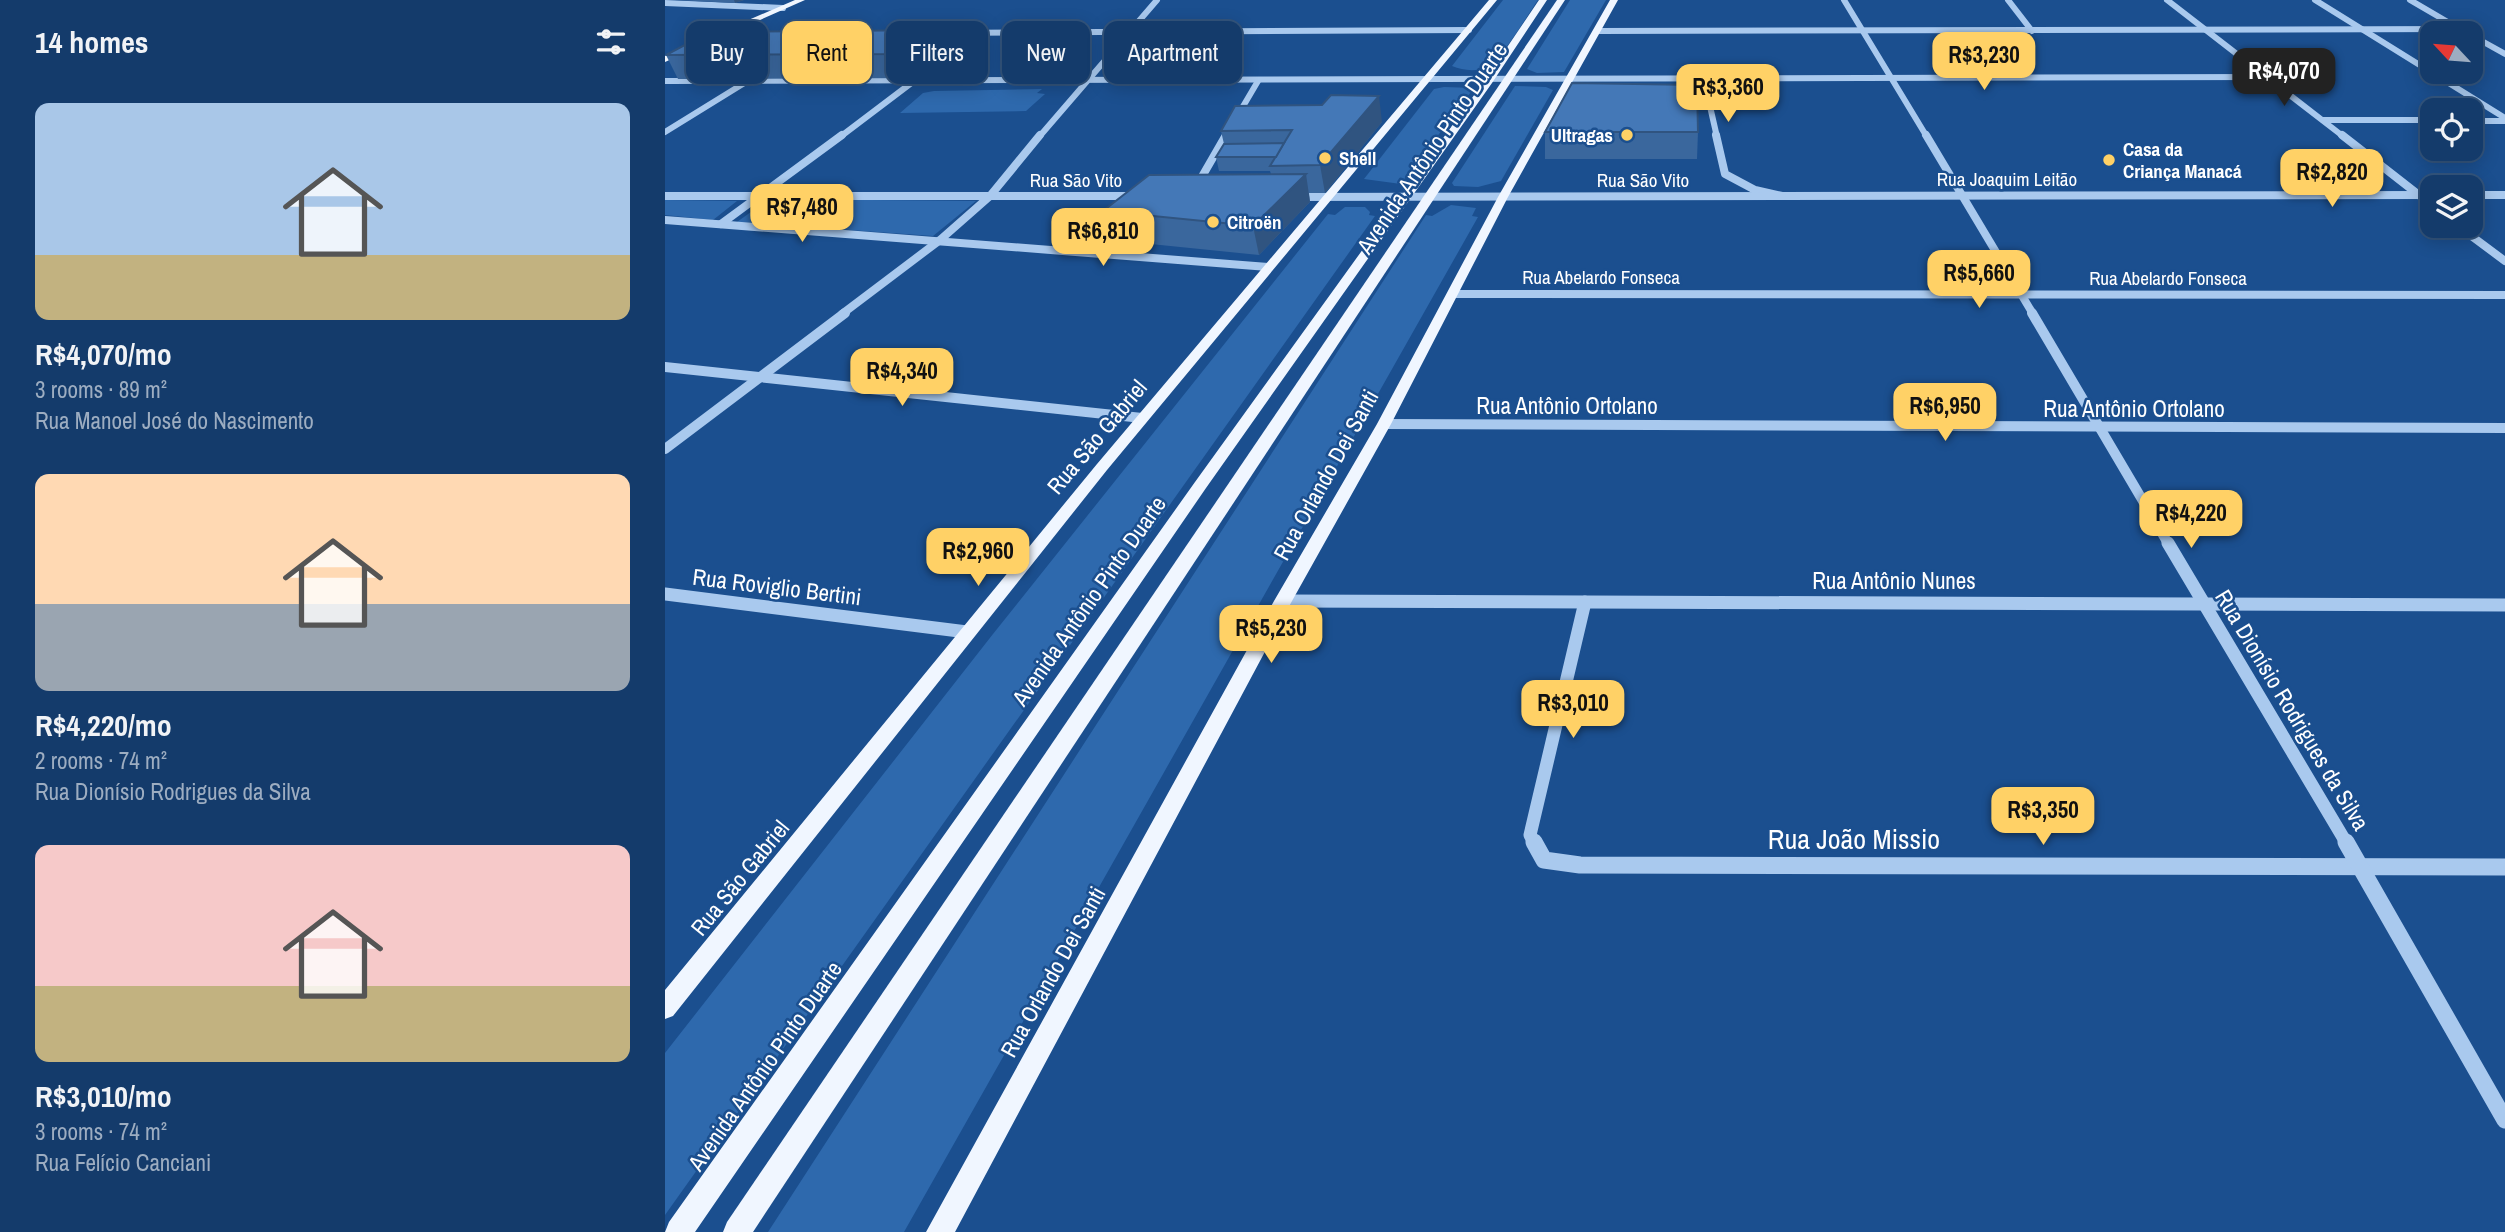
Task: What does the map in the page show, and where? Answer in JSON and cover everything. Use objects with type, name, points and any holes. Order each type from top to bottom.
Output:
[{"type":"main road","points":[[752,21],[801,0]]},
{"type":"main road","name":"Rua São Gabriel","points":[[666,1006],[967,632],[1268,267],[1428,81],[1493,0]]},
{"type":"main road","name":"Avenida Antônio Pinto Duarte","points":[[679,1232],[1404,197],[1489,81],[1543,0]]},
{"type":"main road","name":"Avenida Antônio Pinto Duarte","points":[[737,1232],[1561,0]]},
{"type":"main road","name":"Rua Orlando Dei Santi","points":[[940,1232],[1283,601],[1384,425],[1503,197],[1571,81],[1614,0]]},
{"type":"main road","points":[[665,59],[686,50]]},
{"type":"street","points":[[1139,21],[1157,0]]},
{"type":"street","name":"Rua Dionísio Rodrigues da Silva","points":[[1844,0],[2360,866],[2505,1119]]},
{"type":"street","points":[[2008,0],[2032,31]]},
{"type":"street","points":[[2167,0],[2418,195]]},
{"type":"street","points":[[2315,0],[2505,120]]},
{"type":"street","points":[[2410,0],[2446,21]]},
{"type":"street","points":[[665,3],[783,8]]},
{"type":"street","points":[[1598,31],[2420,29]]},
{"type":"street","points":[[1242,32],[1469,30]]},
{"type":"street","points":[[988,33],[1104,33]]},
{"type":"street","points":[[2483,42],[2505,54]]},
{"type":"street","points":[[1090,75],[1104,60]]},
{"type":"street","points":[[1090,82],[2265,77]]},
{"type":"street","points":[[1695,196],[1710,191],[1725,174],[1704,80]]},
{"type":"street","points":[[665,81],[686,81]]},
{"type":"street","points":[[768,82],[886,81]]},
{"type":"street","points":[[1191,197],[1258,81]]},
{"type":"street","points":[[665,132],[744,84]]},
{"type":"street","points":[[721,224],[764,195],[909,84]]},
{"type":"street","points":[[665,449],[940,240],[991,196],[1082,84]]},
{"type":"street","points":[[2323,120],[2420,120]]},
{"type":"street","points":[[2483,121],[2505,120]]},
{"type":"street","name":"Rua Joaquim Leitão","points":[[1725,174],[1755,190],[1782,195],[2418,195]]},
{"type":"street","name":"Rua São Vito","points":[[1286,197],[1782,195]]},
{"type":"street","points":[[2483,195],[2505,195]]},
{"type":"street","name":"Rua São Vito","points":[[665,196],[1150,197]]},
{"type":"street","points":[[665,220],[1268,267]]},
{"type":"street","points":[[2474,238],[2505,261]]},
{"type":"street","name":"Rua Abelardo Fonseca","points":[[1452,294],[2505,295]]},
{"type":"street","points":[[665,367],[1143,418]]},
{"type":"street","name":"Rua Antônio Ortolano","points":[[1384,425],[2505,428]]},
{"type":"street","name":"Rua Roviglio Bertini","points":[[665,594],[967,632]]},
{"type":"street","name":"Rua Antônio Nunes","points":[[1283,601],[2203,601],[2505,605]]},
{"type":"street","name":"Rua João Missio","points":[[1585,602],[1530,835],[1544,860],[1580,865],[2505,867]]},
{"type":"shaded area","points":[[1503,0],[1538,0],[1507,46],[1489,66],[1466,70],[1452,66]]},
{"type":"shaded area","points":[[1570,0],[1606,0],[1564,72],[1537,73],[1527,69]]},
{"type":"shaded area","points":[[1515,86],[1546,87],[1553,90],[1501,181],[1478,187],[1454,186],[1452,183]]},
{"type":"shaded area","points":[[1474,88],[1401,184],[1364,179],[1434,89]]},
{"type":"shaded area","points":[[1042,89],[1037,93],[1045,94],[1026,111],[900,113],[923,93],[934,91]]},
{"type":"shaded area","points":[[769,199],[976,201],[933,236],[737,222]]},
{"type":"shaded area","points":[[665,200],[737,201],[713,220],[665,215]]},
{"type":"shaded area","points":[[1451,205],[1476,208],[1472,216],[1478,217],[904,1232],[768,1232],[1426,215],[1432,216]]},
{"type":"shaded area","points":[[1345,207],[1365,207],[1370,212],[1369,215],[1375,216],[665,1215],[665,1053],[993,634],[1328,214],[1335,215]]},
{"type":"building","points":[[782,31],[782,55],[768,55],[768,32]]},
{"type":"building","points":[[872,31],[886,31],[886,54],[872,54]]},
{"type":"building","points":[[686,44],[686,55],[666,55]]},
{"type":"building","points":[[1572,83],[1697,85],[1698,132],[1545,132]]},
{"type":"building","points":[[1331,95],[1379,96],[1320,165],[1270,166],[1292,130],[1221,131],[1235,106],[1322,105]]},
{"type":"building","points":[[1284,143],[1276,157],[1216,157],[1224,144]]},
{"type":"building","points":[[1306,174],[1253,226],[1103,211],[1149,175]]},
{"type":"place","name":"Ultragas","points":[[1627,135]]},
{"type":"place","name":"Shell","points":[[1325,158]]},
{"type":"place","name":"Casa da Criança Manacá","points":[[2109,160]]},
{"type":"place","name":"Citroën","points":[[1213,222]]}]
